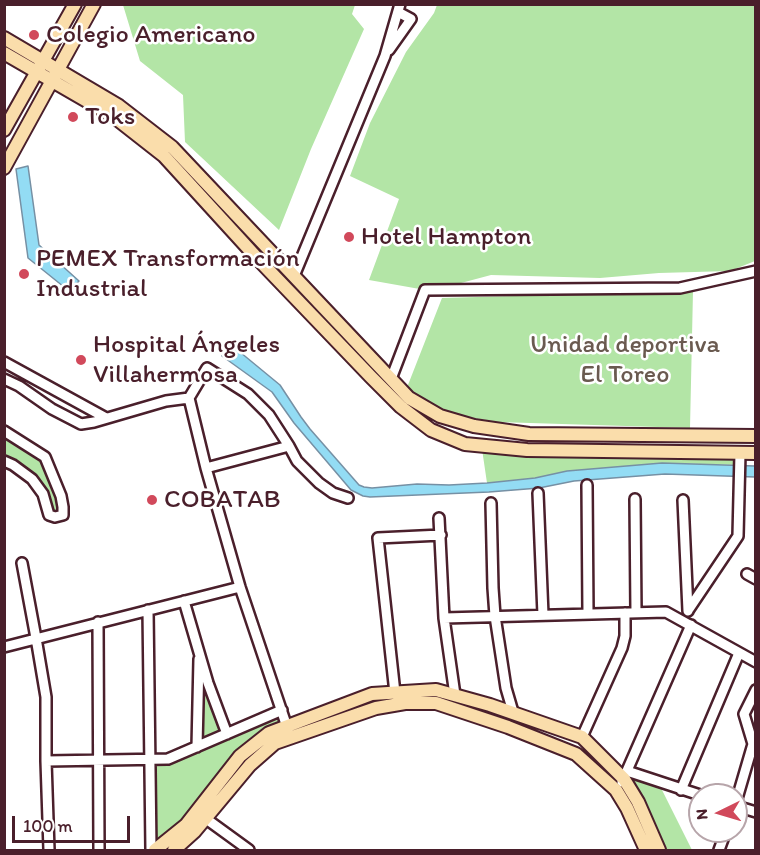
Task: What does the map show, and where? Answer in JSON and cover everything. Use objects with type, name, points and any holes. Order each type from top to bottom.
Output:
[{"type":"main road","points":[[6,125],[75,4]]},
{"type":"main road","points":[[4,168],[94,4]]},
{"type":"main road","points":[[4,38],[40,67]]},
{"type":"main road","points":[[4,53],[40,67],[119,106],[172,147],[409,398],[440,416],[474,426],[529,434],[756,436]]},
{"type":"main road","points":[[55,75],[164,156],[249,250],[401,407],[431,430],[465,444],[527,450],[756,453]]},
{"type":"main road","points":[[155,850],[186,825],[240,756],[269,733],[372,694],[436,690],[513,712],[582,737],[625,775],[659,850]]},
{"type":"main road","points":[[174,850],[195,831],[250,765],[274,743],[376,708],[405,703],[436,704],[508,727],[576,754],[616,790],[646,850]]},
{"type":"street","points":[[294,276],[385,56],[399,8],[411,19],[385,56]]},
{"type":"street","points":[[391,379],[424,290],[680,288],[756,271]]},
{"type":"street","points":[[4,362],[105,418]]},
{"type":"street","points":[[290,738],[240,587],[206,468],[189,398],[207,368],[248,394],[268,415],[297,461],[319,483],[333,493],[348,498]]},
{"type":"street","points":[[4,379],[81,424],[166,400],[189,398]]},
{"type":"street","points":[[4,431],[45,457],[61,496],[63,515],[55,517],[49,515],[43,494],[32,479],[14,465],[4,461]]},
{"type":"street","points":[[206,468],[289,446]]},
{"type":"street","points":[[689,609],[738,536],[740,453]]},
{"type":"street","points":[[586,485],[588,614]]},
{"type":"street","points":[[538,493],[543,615]]},
{"type":"street","points":[[635,499],[636,612]]},
{"type":"street","points":[[616,790],[625,775],[687,623],[689,609],[683,500]]},
{"type":"street","points":[[491,503],[495,616],[506,688],[513,712]]},
{"type":"street","points":[[439,518],[444,618],[455,695]]},
{"type":"street","points":[[395,693],[378,538],[441,535]]},
{"type":"street","points":[[22,563],[46,697],[49,850]]},
{"type":"street","points":[[4,647],[240,587]]},
{"type":"street","points":[[184,601],[208,683],[227,734]]},
{"type":"street","points":[[148,610],[151,850]]},
{"type":"street","points":[[444,618],[666,612],[756,662]]},
{"type":"street","points":[[582,737],[622,648],[625,636],[625,613]]},
{"type":"street","points":[[98,622],[99,850]]},
{"type":"street","points":[[197,747],[199,648]]},
{"type":"street","points":[[681,790],[739,653]]},
{"type":"street","points":[[742,783],[754,744],[744,714],[756,690]]},
{"type":"street","points":[[46,760],[168,759],[282,710]]},
{"type":"street","points":[[625,775],[688,792]]},
{"type":"street","points":[[205,818],[249,850]]},
{"type":"green space","points":[[123,5],[355,5],[352,14],[364,29],[311,149],[279,230],[185,142],[183,95],[140,61]]},
{"type":"green space","points":[[437,5],[755,5],[755,261],[730,271],[659,273],[600,278],[491,275],[431,291],[369,280],[399,199],[350,176],[370,123],[406,52],[434,13]]},
{"type":"green space","name":"Unidad deportiva El Toreo","points":[[693,291],[690,428],[498,422],[443,413],[406,390],[442,298]]},
{"type":"green space","points":[[4,431],[45,457],[63,508],[55,517],[43,494],[5,461]]},
{"type":"green space","points":[[482,449],[740,453],[740,465],[662,463],[567,471],[535,478],[487,483]]},
{"type":"green space","points":[[199,649],[227,734],[282,710],[287,725],[269,733],[155,850],[150,759],[168,759],[197,747]]},
{"type":"green space","points":[[627,771],[658,782],[692,850],[659,850]]},
{"type":"water","points":[[28,166],[39,245],[79,281],[69,291],[28,258],[16,169]]},
{"type":"water","points":[[229,343],[280,385],[310,429],[359,485],[364,487],[487,483],[535,478],[567,471],[662,463],[755,466],[755,477],[665,474],[574,481],[539,488],[489,492],[363,496],[351,490],[294,423],[272,392],[222,356]]},
{"type":"place","name":"Colegio Americano","points":[[34,35]]},
{"type":"place","name":"Toks","points":[[73,117]]},
{"type":"place","name":"Hotel Hampton","points":[[349,237]]},
{"type":"place","name":"PEMEX Transformación Industrial","points":[[24,274]]},
{"type":"place","name":"Hospital Ángeles Villahermosa","points":[[81,360]]},
{"type":"place","name":"COBATAB","points":[[152,500]]}]
